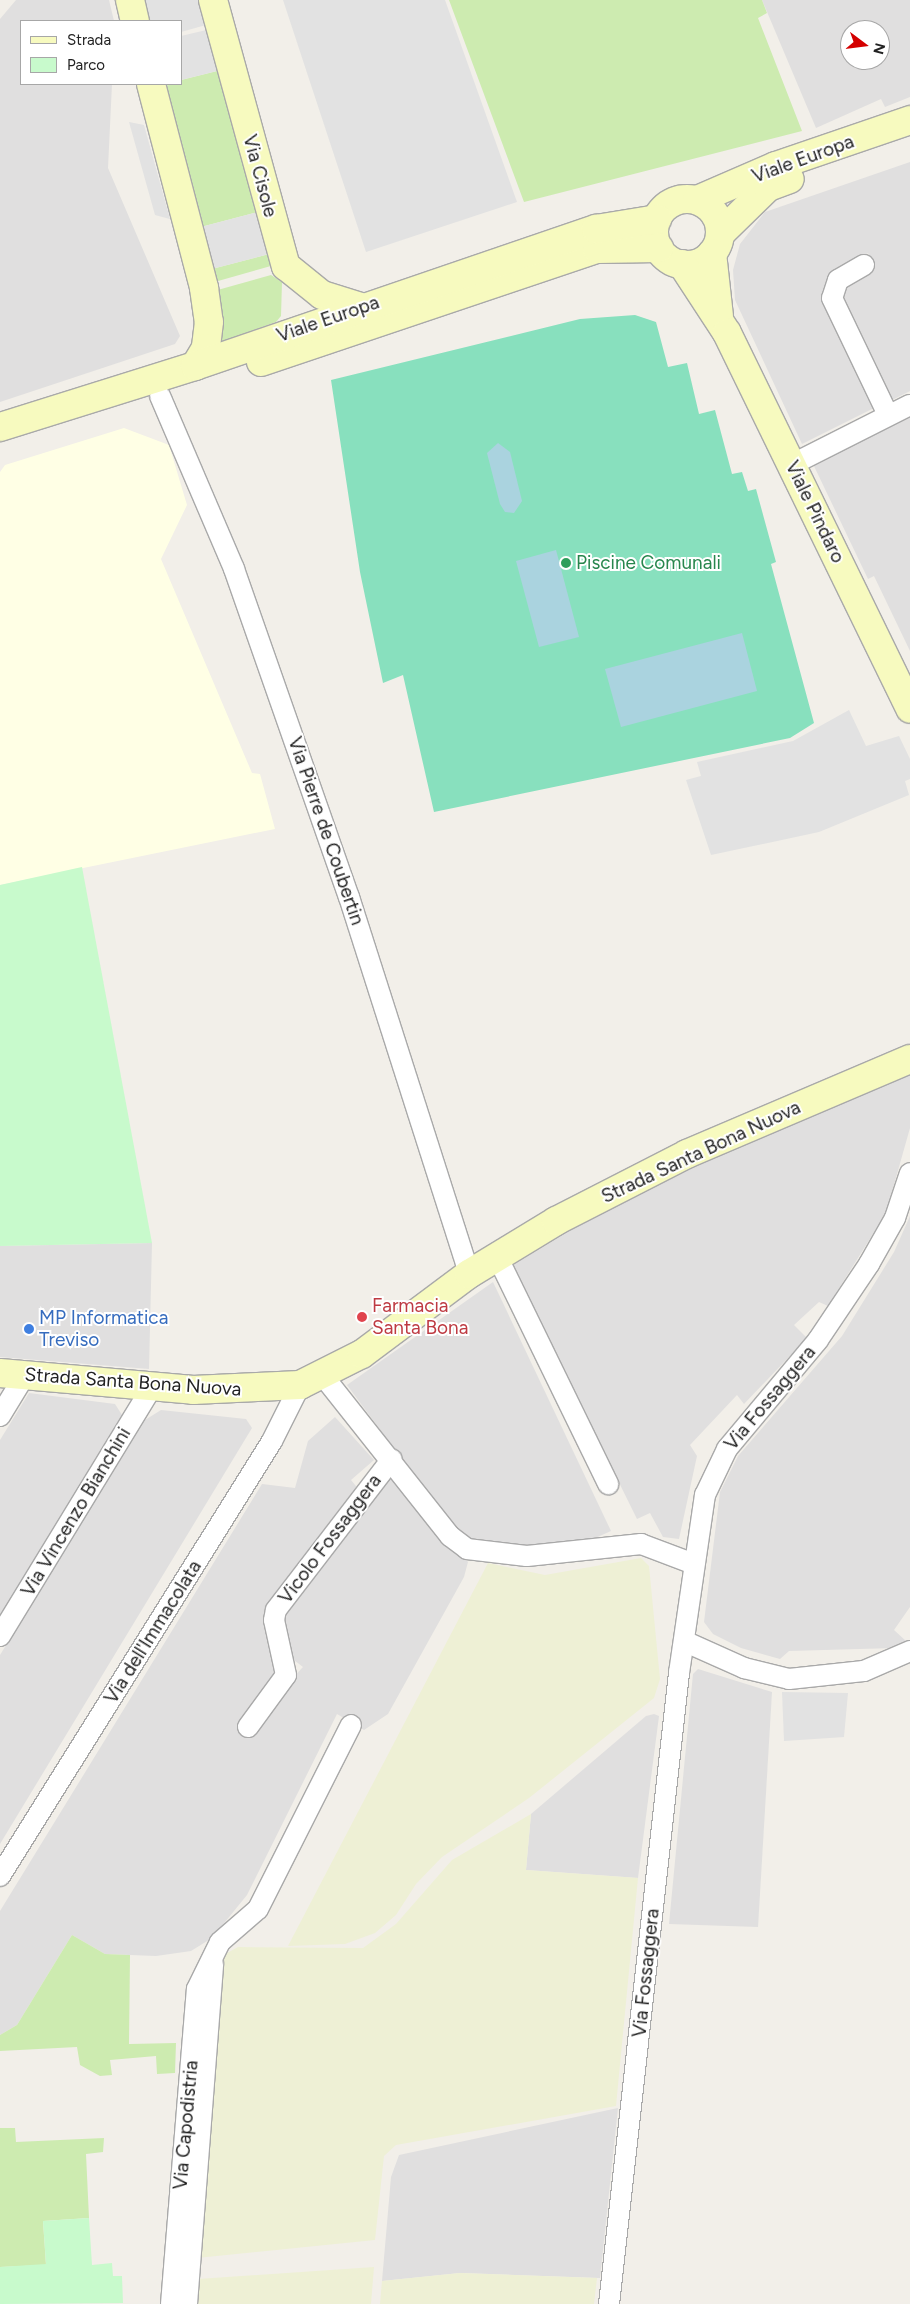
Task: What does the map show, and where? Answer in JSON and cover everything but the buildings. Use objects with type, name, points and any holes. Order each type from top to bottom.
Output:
[{"type":"street","points":[[130,0],[135,20]]},
{"type":"street","name":"Via Cisole","points":[[213,0],[286,266],[322,295],[361,307]]},
{"type":"street","points":[[151,85],[204,288],[209,322],[206,348],[195,366]]},
{"type":"street","name":"Viale Europa","points":[[0,427],[195,366],[361,307],[596,229],[657,219],[678,200],[697,200],[776,166],[910,120]]},
{"type":"street","name":"Viale Europa","points":[[682,264],[703,260],[768,187],[910,139]]},
{"type":"street","points":[[697,200],[714,213],[716,244]]},
{"type":"street","points":[[657,219],[659,248],[682,264]]},
{"type":"street","name":"Viale Pindaro","points":[[716,244],[718,316]]},
{"type":"street","name":"Viale Europa","points":[[0,444],[160,396],[597,249],[659,248]]},
{"type":"street","name":"Viale Pindaro","points":[[682,264],[718,316],[910,709]]},
{"type":"street","points":[[864,265],[838,280],[832,298],[888,416]]},
{"type":"street","name":"Via Pierre de Coubertin","points":[[160,396],[234,569],[349,897],[469,1274]]},
{"type":"street","points":[[791,465],[910,404]]},
{"type":"street","name":"Strada Santa Bona Nuova","points":[[13,1374],[152,1387],[242,1390],[312,1381],[362,1354],[469,1274],[497,1256],[687,1154],[910,1059]]},
{"type":"street","name":"Via Fossaggera","points":[[609,2304],[694,1564],[705,1495],[717,1464],[818,1340],[869,1264],[895,1218],[910,1173]]},
{"type":"street","points":[[497,1256],[608,1484]]},
{"type":"street","points":[[0,1416],[13,1374]]},
{"type":"street","name":"Vicolo Fossaggera","points":[[312,1381],[392,1459],[450,1536],[467,1549],[527,1556],[641,1544],[694,1564]]},
{"type":"street","name":"Via dell'Immacolata","points":[[0,1876],[272,1441],[312,1381]]},
{"type":"street","name":"Via Vincenzo Bianchini","points":[[0,1636],[152,1387]]},
{"type":"street","name":"Vicolo Fossaggera","points":[[248,1727],[286,1674],[274,1620],[276,1610],[392,1459]]},
{"type":"street","points":[[686,1642],[744,1668],[789,1679],[864,1671],[910,1651]]},
{"type":"street","name":"Via Capodistria","points":[[172,2304],[197,1989],[214,1950],[258,1909],[351,1725]]},
{"type":"street","name":"Via Capodistria","points":[[187,2304],[214,1950]]},
{"type":"shaded area","points":[[16,0],[109,0],[114,20],[20,20],[20,85],[112,85],[108,168],[180,336],[175,344],[0,402],[0,19]]},
{"type":"shaded area","points":[[138,0],[207,0],[213,23],[182,32],[182,20],[143,20]]},
{"type":"shaded area","points":[[283,0],[445,0],[517,202],[366,252]]},
{"type":"shaded area","points":[[762,0],[910,0],[910,97],[885,107],[881,99],[816,128]]},
{"type":"shaded area","points":[[215,28],[225,69],[182,80],[182,36]]},
{"type":"shaded area","points":[[129,122],[144,125],[170,219],[155,215]]},
{"type":"shaded area","points":[[910,162],[910,391],[892,400],[840,300],[845,286],[875,268],[868,253],[829,275],[822,298],[874,408],[802,444],[735,300],[733,270],[740,244],[765,212]]},
{"type":"shaded area","points":[[262,211],[273,253],[208,270],[197,228]]},
{"type":"shaded area","points":[[910,416],[910,651],[874,576],[868,579],[813,464]]},
{"type":"shaded area","points":[[124,428],[169,445],[187,505],[161,559],[252,773],[260,774],[275,829],[0,885],[0,472],[5,465]]},
{"type":"shaded area","points":[[849,710],[866,746],[899,736],[910,759],[910,779],[905,781],[909,795],[819,832],[711,855],[686,780],[701,776],[697,762],[793,741]]},
{"type":"shaded area","points":[[910,1073],[910,1128],[886,1213],[828,1306],[819,1302],[794,1325],[807,1338],[744,1404],[737,1395],[690,1445],[697,1456],[679,1539],[663,1537],[650,1513],[637,1519],[512,1266],[611,1206],[687,1168]]},
{"type":"shaded area","points":[[910,1216],[910,1607],[894,1630],[906,1641],[895,1648],[789,1651],[780,1659],[741,1648],[713,1634],[704,1622],[720,1492],[738,1456],[842,1336],[894,1252]]},
{"type":"shaded area","points":[[152,1243],[149,1369],[0,1357],[0,1246]]},
{"type":"shaded area","points":[[493,1282],[611,1531],[582,1544],[490,1549],[457,1534],[347,1385]]},
{"type":"shaded area","points":[[29,1393],[115,1404],[124,1418],[0,1619],[0,1440]]},
{"type":"shaded area","points":[[161,1410],[246,1419],[252,1428],[0,1844],[0,1655],[145,1420]]},
{"type":"shaded area","points":[[335,1417],[374,1460],[351,1480],[360,1491],[265,1612],[279,1671],[238,1731],[241,1733],[303,1667],[290,1657],[282,1615],[390,1470],[468,1562],[464,1577],[388,1714],[364,1730],[337,1714],[247,1895],[212,1938],[191,1951],[156,1956],[105,1954],[72,1935],[17,2025],[0,2035],[0,1911],[262,1484],[295,1488],[308,1441]]},
{"type":"shaded area","points":[[641,1558],[649,1566],[660,1679],[654,1698],[529,1798],[442,1857],[416,1884],[396,1915],[375,1933],[345,1944],[288,1946],[488,1563],[545,1575]]},
{"type":"shaded area","points":[[698,1669],[772,1692],[758,1927],[669,1924],[693,1674]]},
{"type":"shaded area","points":[[782,1692],[848,1693],[844,1737],[784,1741]]},
{"type":"shaded area","points":[[654,1714],[659,1716],[638,1878],[526,1870],[531,1814],[646,1716]]},
{"type":"shaded area","points":[[531,1814],[526,1870],[638,1878],[616,2106],[396,2145],[384,2156],[375,2240],[197,2258],[220,1957],[238,1947],[363,1948],[396,1924],[452,1860]]},
{"type":"shaded area","points":[[618,2108],[600,2278],[460,2273],[382,2281],[391,2177],[399,2155]]},
{"type":"shaded area","points":[[374,2267],[371,2304],[197,2304],[198,2279]]},
{"type":"shaded area","points":[[460,2273],[597,2278],[594,2304],[380,2304],[382,2281]]},
{"type":"green space","points":[[449,0],[762,0],[767,13],[758,18],[802,131],[524,202]]},
{"type":"green space","points":[[225,69],[262,211],[197,228],[159,86],[182,85],[182,80]]},
{"type":"green space","points":[[273,253],[278,264],[211,283],[208,270]]},
{"type":"green space","points":[[271,275],[282,282],[281,316],[276,322],[218,343],[214,291]]},
{"type":"green space","name":"Piscine Comunali","points":[[635,315],[656,322],[668,367],[687,363],[699,414],[715,410],[732,474],[742,472],[748,491],[756,489],[776,562],[771,564],[814,723],[790,738],[434,812],[403,675],[383,683],[360,572],[331,380],[580,319]]},
{"type":"green space","points":[[82,867],[152,1243],[0,1246],[0,885]]},
{"type":"green space","points":[[72,1935],[105,1954],[130,1955],[129,2044],[176,2043],[175,2073],[157,2074],[156,2056],[110,2060],[112,2075],[100,2076],[80,2065],[77,2047],[0,2051],[0,2035],[17,2025]]},
{"type":"green space","points":[[0,2128],[15,2128],[16,2142],[104,2138],[103,2152],[86,2154],[89,2218],[43,2221],[46,2265],[0,2267]]},
{"type":"green space","points":[[89,2218],[92,2265],[112,2263],[113,2276],[122,2276],[123,2303],[0,2304],[0,2267],[46,2264],[43,2221]]},
{"type":"water","points":[[498,443],[510,452],[522,501],[514,513],[505,512],[500,504],[487,453]]},
{"type":"water","points":[[556,550],[579,637],[539,647],[516,561]]},
{"type":"water","points":[[742,633],[757,691],[621,727],[605,669]]},
{"type":"place","name":"Piscine Comunali","points":[[566,563]]},
{"type":"place","name":"Farmacia Santa Bona","points":[[362,1317]]},
{"type":"place","name":"MP Informatica Treviso","points":[[29,1329]]}]
